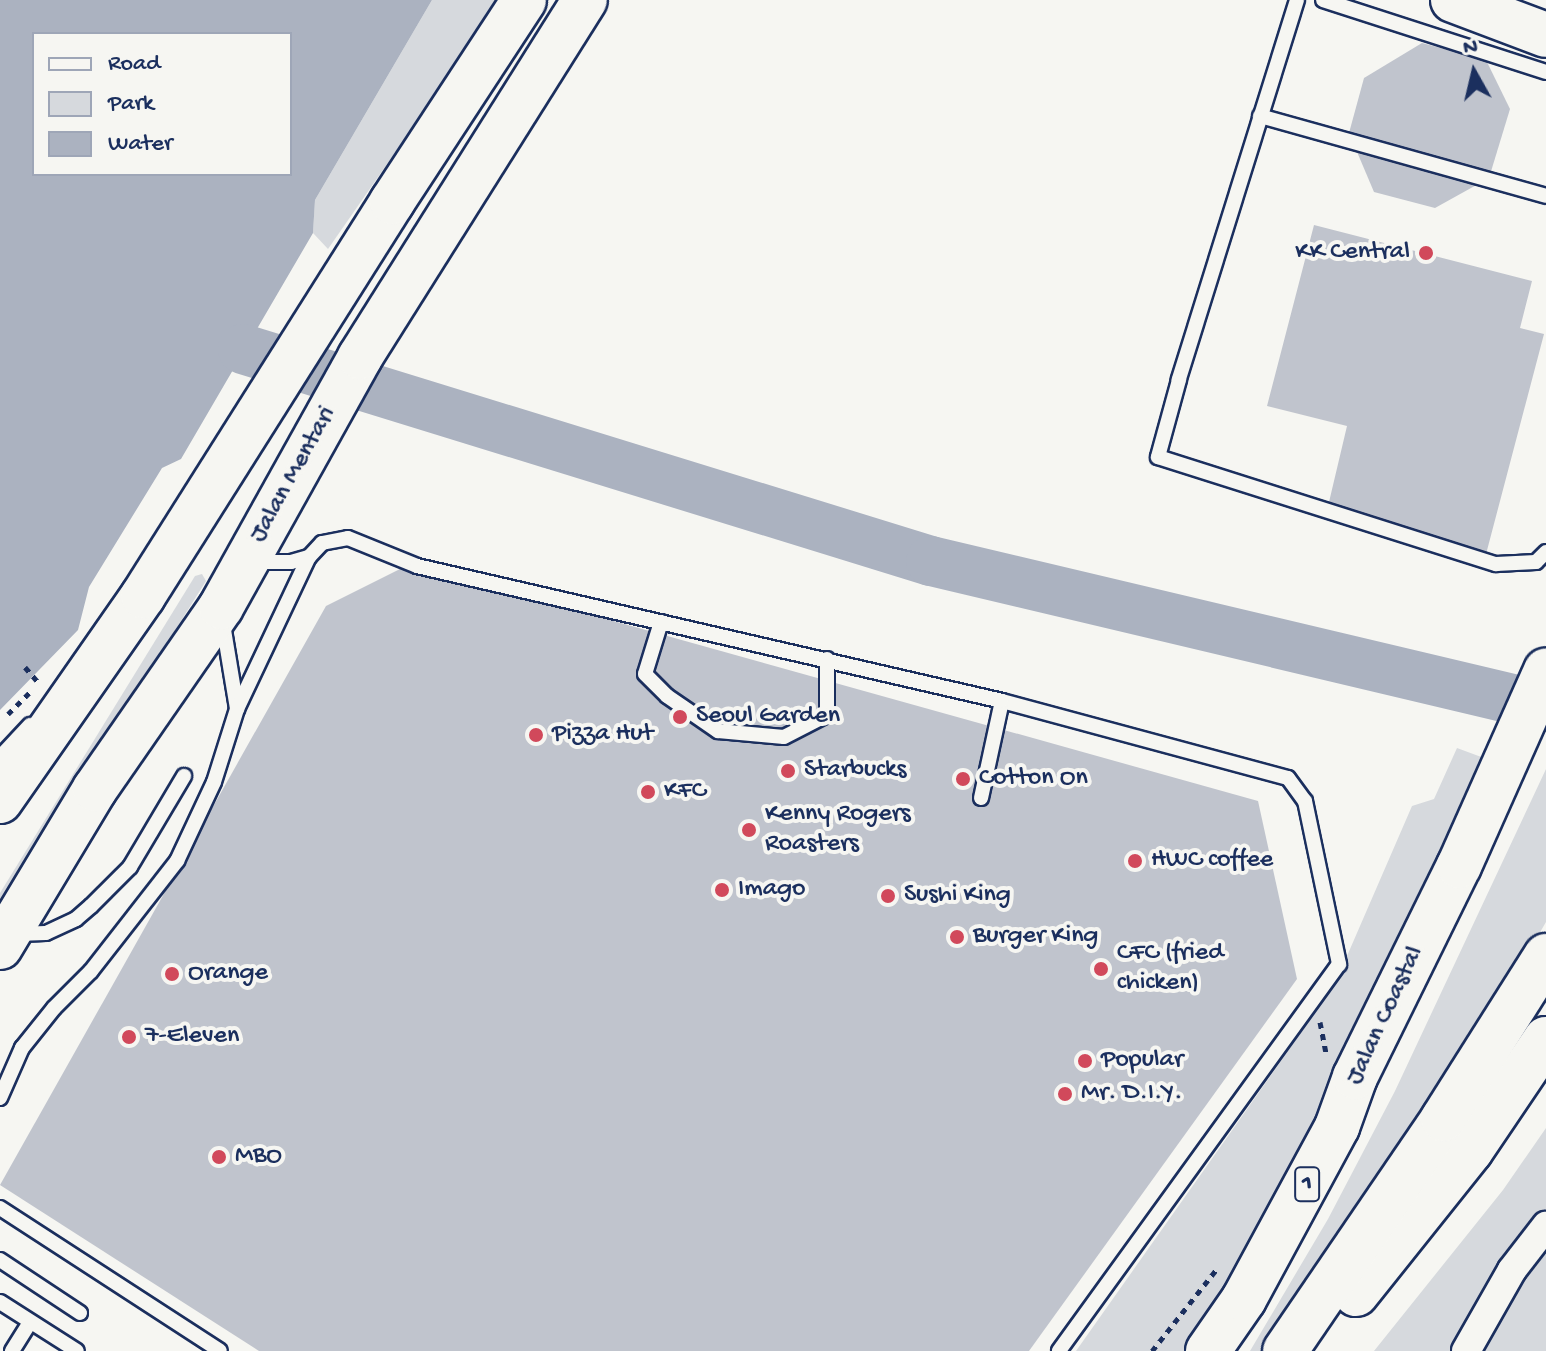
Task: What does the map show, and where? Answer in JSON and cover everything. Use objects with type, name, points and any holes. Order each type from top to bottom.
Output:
[{"type":"main road","points":[[0,801],[143,596],[392,202],[524,0]]},
{"type":"main road","name":"Jalan Mentari","points":[[4,941],[95,789],[221,607],[360,357],[585,0]]},
{"type":"main road","points":[[1453,0],[1546,35]]},
{"type":"main road","name":"Jalan Coastal","points":[[1208,1351],[1244,1299],[1337,1127],[1387,1007],[1504,768],[1546,671]]},
{"type":"main road","points":[[1285,1351],[1377,1218],[1546,956]]},
{"type":"main road","points":[[1315,1351],[1357,1292],[1471,1150],[1546,1039]]},
{"type":"street","points":[[1466,1351],[1512,1270],[1546,1226]]},
{"type":"lane","points":[[1297,0],[1158,457],[1496,564],[1536,562],[1546,552]]},
{"type":"lane","points":[[1323,0],[1546,72]]},
{"type":"lane","points":[[1260,116],[1546,196]]},
{"type":"lane","points":[[0,1098],[22,1048],[54,1008],[91,971],[177,861],[214,782],[237,709],[309,557],[322,543],[348,538],[417,566],[1002,701],[1288,778],[1305,801],[1339,964],[1059,1351]]},
{"type":"lane","points":[[246,562],[272,564],[309,557]]},
{"type":"lane","points":[[0,757],[143,596]]},
{"type":"lane","points":[[221,607],[237,709]]},
{"type":"lane","points":[[661,622],[645,674],[667,696],[718,731],[784,737],[827,715],[827,659]]},
{"type":"lane","points":[[981,798],[1002,701]]},
{"type":"lane","points":[[4,941],[46,933],[76,919],[91,906],[130,867],[184,776]]},
{"type":"lane","points":[[0,1208],[220,1351]]},
{"type":"lane","points":[[0,1260],[80,1313]]},
{"type":"lane","points":[[0,1302],[77,1351]]},
{"type":"lane","points":[[12,1351],[30,1322]]},
{"type":"path","points":[[25,667],[40,683]]},
{"type":"path","points":[[1320,1021],[1328,1061]]},
{"type":"green space","points":[[432,0],[501,0],[328,249],[313,233],[315,200]]},
{"type":"green space","points":[[202,574],[206,581],[0,909],[0,893],[195,576]]},
{"type":"green space","points":[[1457,748],[1484,758],[1417,903],[1426,911],[1193,1351],[1076,1351],[1334,986],[1412,806],[1434,799]]},
{"type":"green space","points":[[1546,769],[1546,922],[1487,1023],[1270,1351],[1250,1351],[1328,1219],[1395,1091]]},
{"type":"green space","points":[[1546,1128],[1546,1351],[1374,1351],[1503,1190]]},
{"type":"water","points":[[0,0],[432,0],[315,200],[313,233],[181,459],[162,468],[89,587],[78,630],[0,710]]},
{"type":"building","points":[[1422,43],[1486,60],[1510,109],[1489,178],[1435,208],[1374,192],[1349,133],[1364,78]]},
{"type":"building","points":[[1314,225],[1532,281],[1520,328],[1544,334],[1485,558],[1325,519],[1347,426],[1267,406]]},
{"type":"building","name":"Imago","points":[[410,564],[1258,801],[1297,979],[1029,1351],[259,1351],[0,1185],[326,606]]},
{"type":"waterway","points":[[243,349],[931,561],[1546,707]]},
{"type":"place","name":"KK Central","points":[[1426,253]]},
{"type":"place","name":"Seoul Garden","points":[[680,717]]},
{"type":"place","name":"Pizza Hut","points":[[536,735]]},
{"type":"place","name":"Starbucks","points":[[788,771]]},
{"type":"place","name":"Cotton On","points":[[963,779]]},
{"type":"place","name":"KFC","points":[[648,792]]},
{"type":"place","name":"Kenny Rogers Roasters","points":[[749,830]]},
{"type":"place","name":"HWC coffee","points":[[1135,861]]},
{"type":"place","name":"Imago","points":[[722,890]]},
{"type":"place","name":"Sushi King","points":[[888,896]]},
{"type":"place","name":"Burger King","points":[[957,937]]},
{"type":"place","name":"CFC (fried chicken)","points":[[1101,969]]},
{"type":"place","name":"Orange","points":[[172,974]]},
{"type":"place","name":"7-Eleven","points":[[129,1037]]},
{"type":"place","name":"Popular","points":[[1085,1061]]},
{"type":"place","name":"Mr. D.I.Y.","points":[[1065,1094]]},
{"type":"place","name":"MBO","points":[[219,1157]]}]
